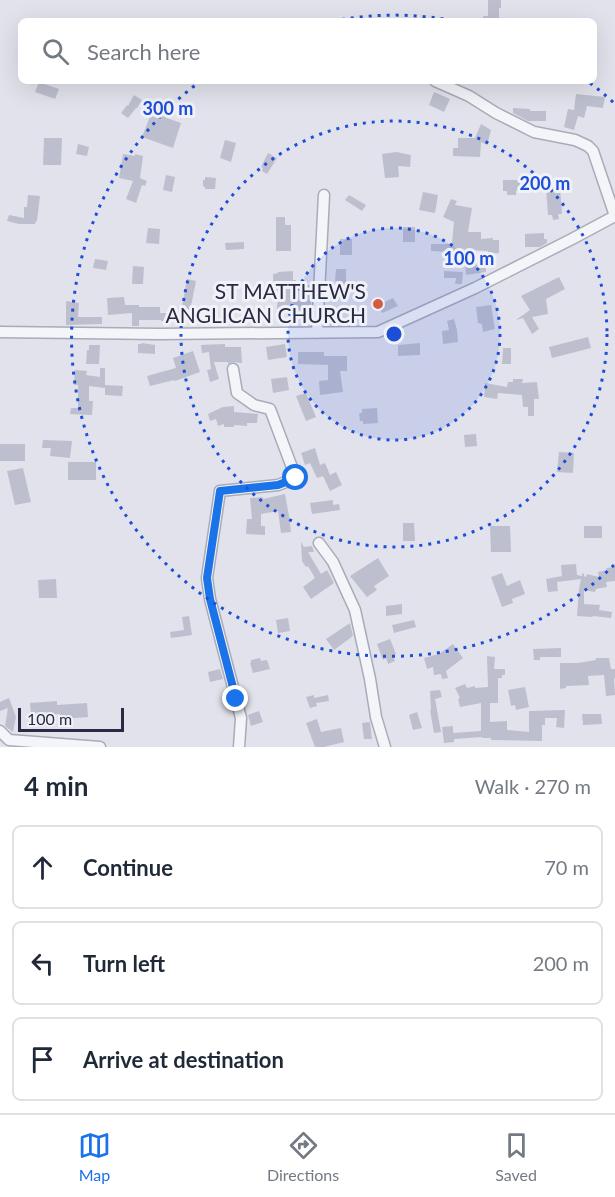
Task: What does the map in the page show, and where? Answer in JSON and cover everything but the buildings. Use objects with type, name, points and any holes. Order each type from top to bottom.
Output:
[{"type":"street","points":[[0,332],[148,334],[378,332],[475,288],[615,216],[593,151],[588,146],[575,140],[534,132],[496,114],[469,96],[442,84]]},
{"type":"street","points":[[317,333],[324,195]]},
{"type":"street","points":[[233,369],[237,393],[254,405],[270,409],[296,478],[278,485],[220,491],[207,578],[210,599],[241,718],[239,747]]},
{"type":"street","points":[[319,543],[333,562],[355,610],[376,717],[385,747]]},
{"type":"street","points":[[0,731],[9,740],[100,747]]},
{"type":"place","name":"ST MATTHEW'S ANGLICAN CHURCH","points":[[378,304]]},
{"type":"route","points":[[236,699],[210,599],[207,578],[220,491],[278,485],[296,478]]}]
